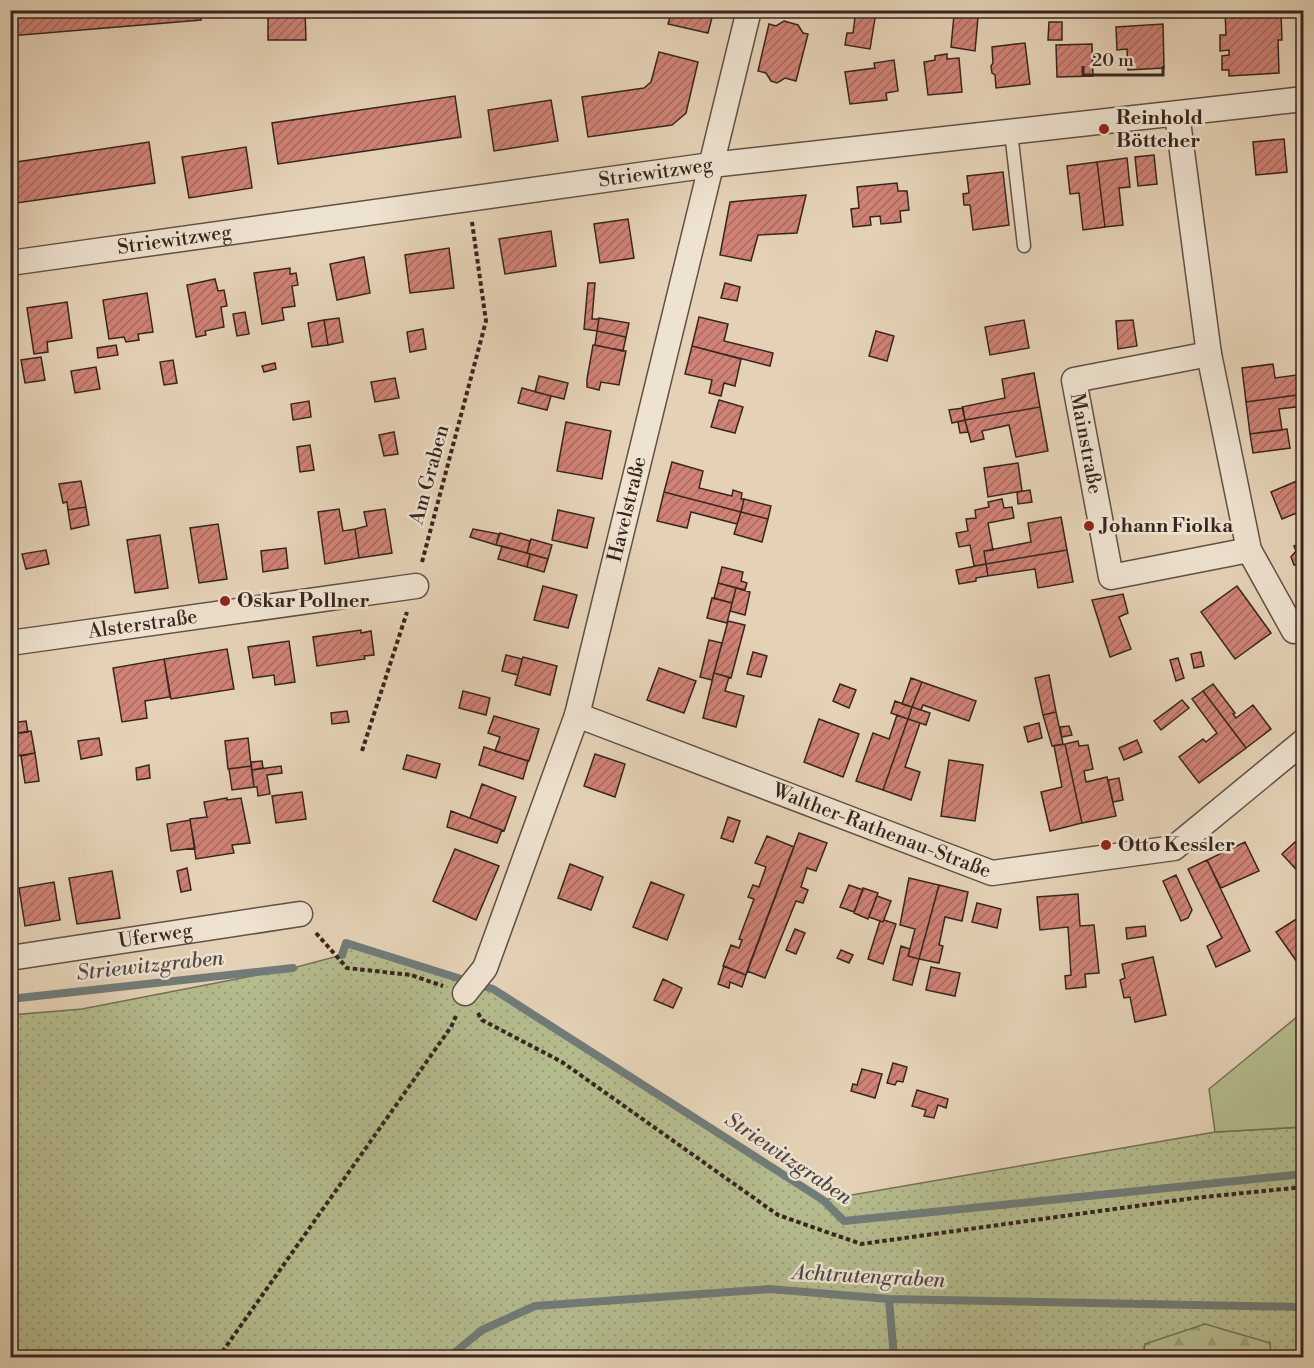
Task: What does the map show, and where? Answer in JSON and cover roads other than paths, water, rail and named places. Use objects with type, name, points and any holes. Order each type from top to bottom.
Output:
[{"type":"street","name":"Havelstraße","points":[[465,993],[485,968],[577,715],[748,10]]},
{"type":"street","name":"Striewitzweg","points":[[10,263],[711,165],[1304,99]]},
{"type":"street","points":[[1177,114],[1209,354],[1250,550],[1294,631]]},
{"type":"street","name":"Mainstraße","points":[[1209,354],[1074,380],[1111,577],[1250,550]]},
{"type":"street","name":"Alsterstraße","points":[[10,643],[416,586]]},
{"type":"street","name":"Walther-Rathenau-Straße","points":[[577,715],[992,873],[1174,848],[1304,741]]},
{"type":"street","name":"Uferweg","points":[[10,958],[300,914]]},
{"type":"lane","points":[[1011,132],[1024,246]]},
{"type":"waterway","name":"Striewitzgraben","points":[[342,955],[346,943],[493,989],[823,1200],[844,1221],[1304,1174]]},
{"type":"waterway","name":"Striewitzgraben","points":[[10,999],[293,968]]},
{"type":"waterway","name":"Achtrutengraben","points":[[448,1358],[482,1330],[535,1306],[770,1289],[889,1299],[1304,1307]]},
{"type":"waterway","points":[[889,1299],[894,1358]]},
{"type":"place","name":"Reinhold Böttcher","points":[[1104,129]]},
{"type":"place","name":"Johann Fiolka","points":[[1089,526]]},
{"type":"place","name":"Oskar Pollner","points":[[225,601]]},
{"type":"place","name":"Otto Kessler","points":[[1106,845]]}]
